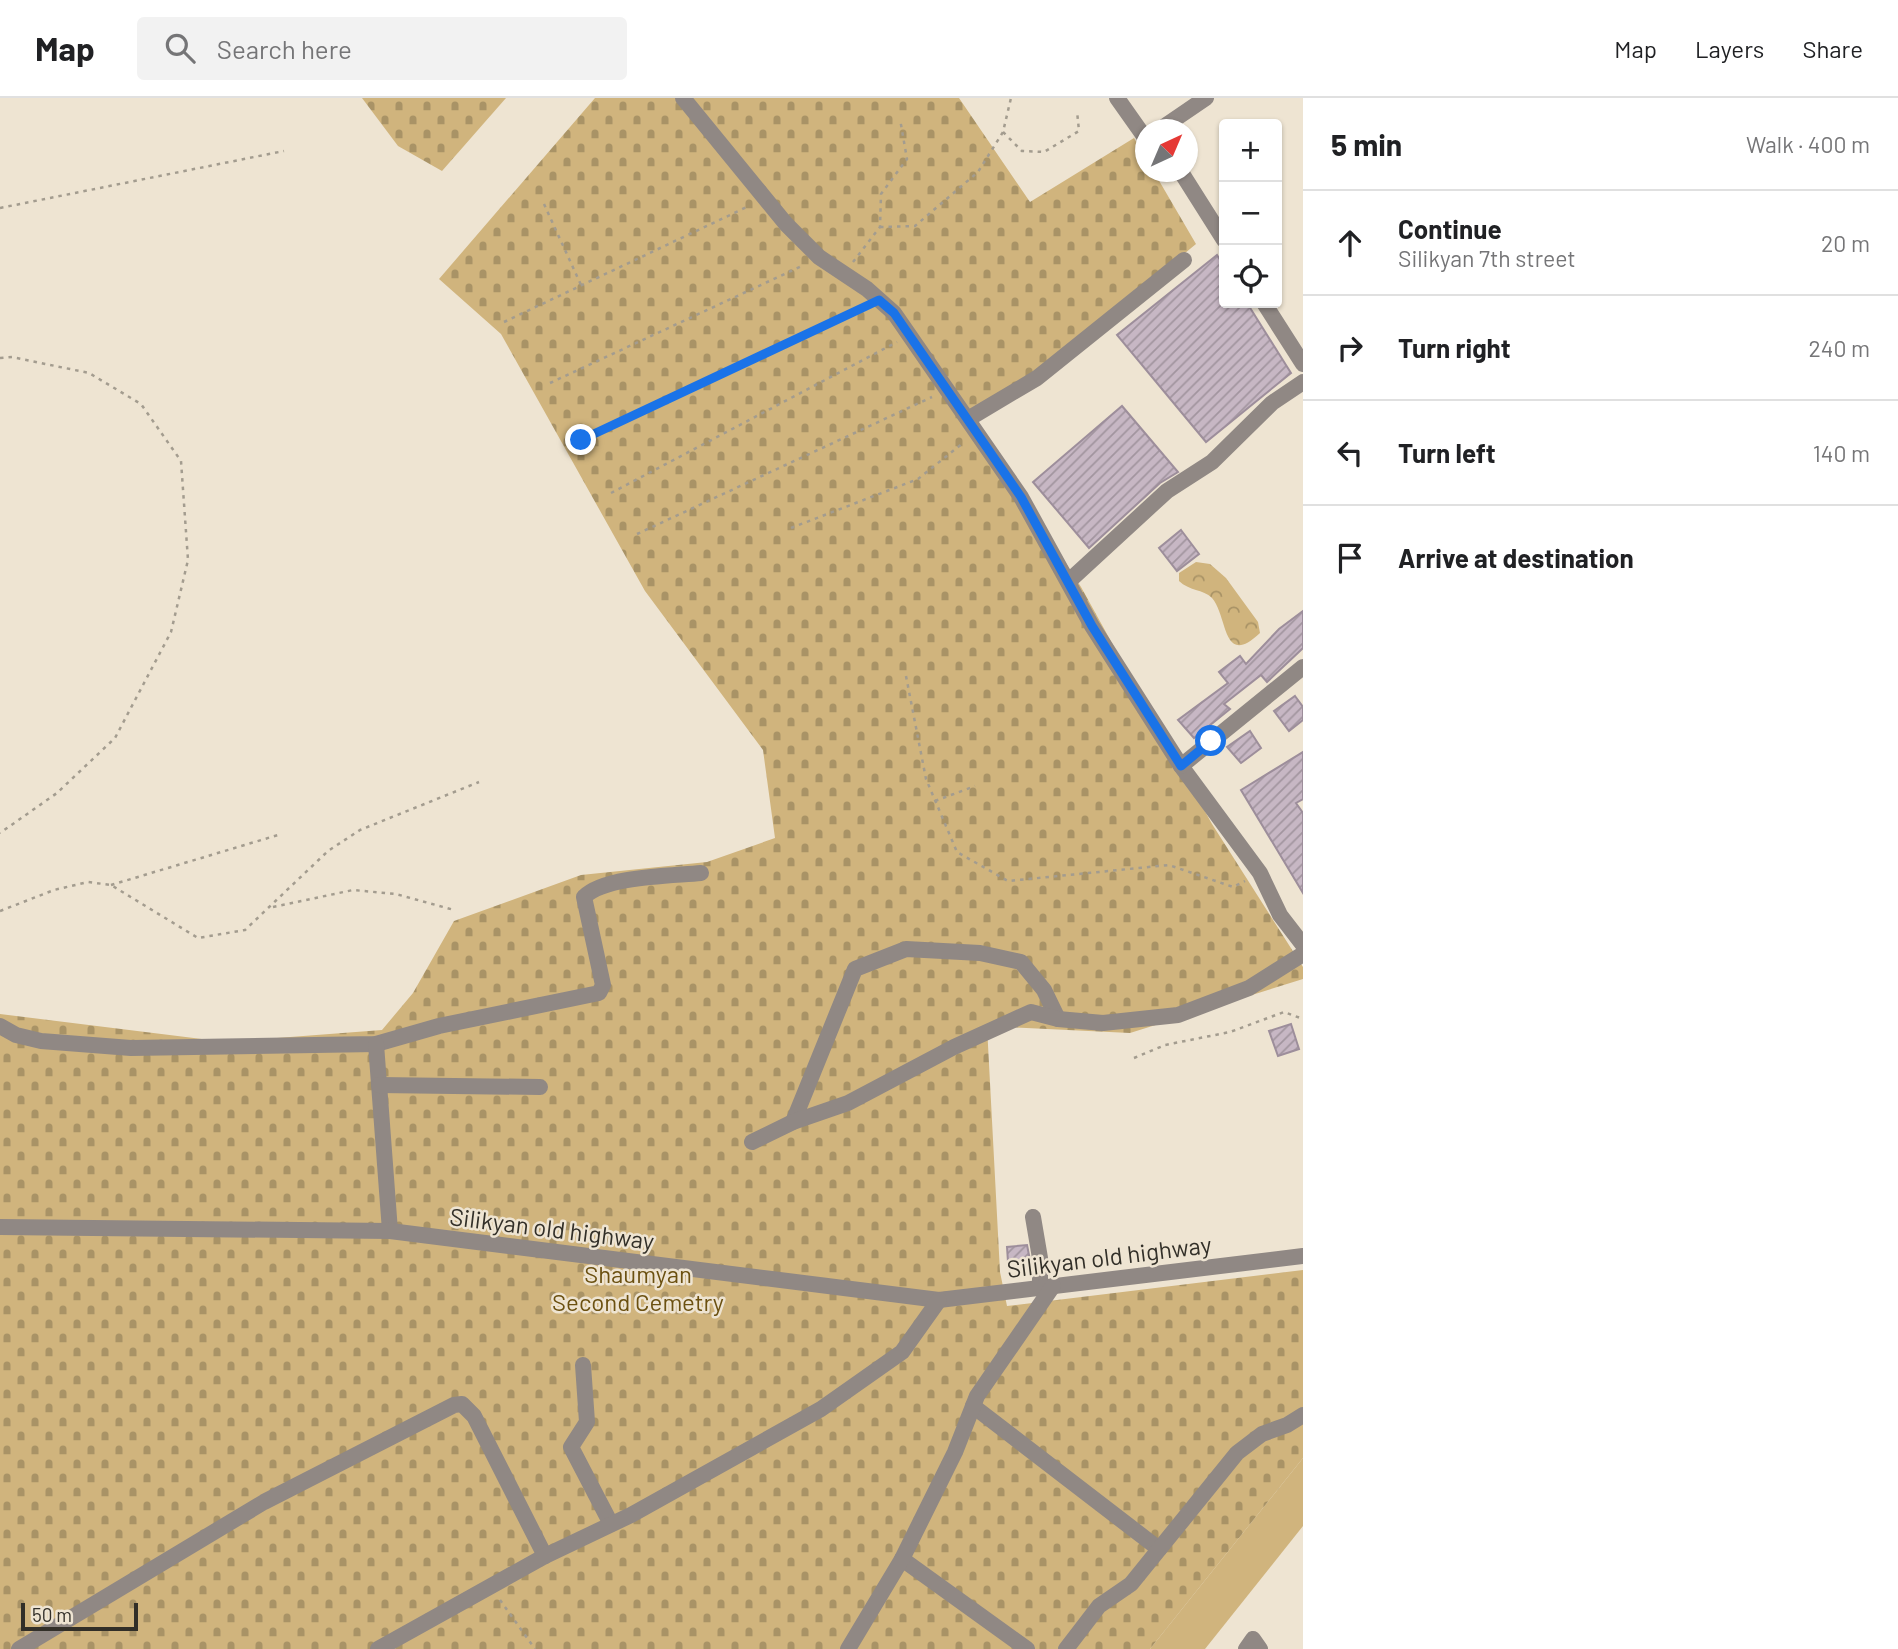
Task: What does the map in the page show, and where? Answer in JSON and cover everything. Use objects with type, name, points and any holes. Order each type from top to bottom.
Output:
[{"type":"street","points":[[683,98],[765,198],[819,257],[844,273],[894,313],[1021,497],[1092,626],[1181,766],[1260,873],[1280,915],[1303,945]]},
{"type":"street","points":[[1116,98],[1135,124]]},
{"type":"street","points":[[1175,119],[1206,98]]},
{"type":"street","points":[[1187,182],[1219,232]]},
{"type":"street","points":[[972,426],[1184,261]]},
{"type":"street","points":[[1268,308],[1302,357]]},
{"type":"street","points":[[1069,581],[1167,491],[1212,462],[1272,403],[1303,382]]},
{"type":"street","points":[[1181,766],[1303,667]]},
{"type":"street","points":[[0,1026],[16,1035],[41,1041],[131,1048],[376,1044],[439,1026],[599,993],[603,985],[584,897],[593,889],[605,886],[701,873]]},
{"type":"street","points":[[793,1122],[855,969],[906,949],[980,953],[1021,962],[1044,990],[1058,1019]]},
{"type":"street","points":[[752,1142],[793,1122],[848,1103],[954,1047],[1031,1012],[1058,1019],[1103,1023],[1178,1015],[1249,988],[1303,954]]},
{"type":"street","points":[[376,1044],[390,1230]]},
{"type":"street","points":[[379,1085],[540,1087]]},
{"type":"street","points":[[848,1649],[901,1559],[955,1452],[973,1406],[1046,1286],[1033,1217]]},
{"type":"street","name":"Silikyan old highway","points":[[0,1227],[390,1230],[939,1300],[1303,1256]]},
{"type":"street","points":[[378,1649],[544,1556],[611,1524],[821,1409],[902,1352],[939,1300]]},
{"type":"street","points":[[583,1365],[587,1422],[571,1447],[611,1524]]},
{"type":"street","points":[[19,1649],[264,1502],[454,1405],[462,1405],[474,1416],[544,1556]]},
{"type":"street","points":[[973,1406],[1159,1549]]},
{"type":"street","points":[[1066,1649],[1099,1606],[1131,1584],[1237,1453],[1262,1434],[1287,1425],[1303,1415]]},
{"type":"street","points":[[901,1559],[1027,1649]]},
{"type":"street","points":[[1246,1649],[1254,1639],[1260,1649]]},
{"type":"path","points":[[880,227],[915,226],[978,172],[1003,132],[1011,98]]},
{"type":"path","points":[[1003,132],[1022,151],[1044,152],[1079,131],[1077,111]]},
{"type":"path","points":[[844,273],[880,227],[881,194],[907,159],[900,119]]},
{"type":"path","points":[[0,208],[284,151]]},
{"type":"path","points":[[504,322],[765,198]]},
{"type":"path","points":[[544,204],[582,285]]},
{"type":"path","points":[[550,383],[819,257]]},
{"type":"path","points":[[581,440],[879,300]]},
{"type":"path","points":[[611,493],[910,336]]},
{"type":"path","points":[[0,358],[12,357],[89,373],[141,404],[181,461],[188,560],[171,632],[115,738],[57,793],[0,833]]},
{"type":"path","points":[[637,534],[948,390]]},
{"type":"path","points":[[791,528],[918,478],[972,426]]},
{"type":"path","points":[[906,676],[926,779],[957,852],[1008,881],[1169,865],[1233,887],[1260,873]]},
{"type":"path","points":[[0,911],[54,890],[88,882],[111,885],[198,938],[245,930],[328,851],[360,830],[479,782]]},
{"type":"path","points":[[935,801],[975,786]]},
{"type":"path","points":[[111,885],[278,835]]},
{"type":"path","points":[[270,908],[353,890],[396,894],[454,910]]},
{"type":"path","points":[[1134,1058],[1165,1045],[1230,1032],[1284,1012],[1303,1019]]},
{"type":"path","points":[[489,1587],[536,1649]]},
{"type":"green space","points":[[362,98],[506,98],[442,171],[398,146]]},
{"type":"green space","name":"Shaumyan Second Cemetry","points":[[595,98],[959,98],[1030,202],[1134,138],[1135,182],[1160,182],[1196,244],[1064,353],[970,411],[1081,587],[1212,824],[1303,967],[1303,979],[1130,1033],[987,1026],[1000,1272],[1007,1306],[1303,1270],[1303,1458],[1150,1649],[0,1649],[0,1014],[226,1042],[382,1030],[413,993],[454,921],[581,875],[707,862],[775,838],[763,750],[645,591],[501,334],[439,279]]},
{"type":"green space","points":[[1196,562],[1210,564],[1226,578],[1258,622],[1260,633],[1248,643],[1239,645],[1232,642],[1212,598],[1179,581],[1179,573]]},
{"type":"green space","points":[[1303,1458],[1303,1526],[1205,1649],[1150,1649]]},
{"type":"building","points":[[1217,255],[1219,308],[1250,308],[1291,373],[1206,442],[1117,335]]},
{"type":"building","points":[[1122,406],[1178,472],[1160,483],[1089,548],[1033,482]]},
{"type":"building","points":[[1181,530],[1199,554],[1177,571],[1159,548]]},
{"type":"building","points":[[1303,611],[1303,648],[1267,682],[1261,675],[1224,704],[1230,709],[1194,738],[1178,720],[1228,683],[1219,672],[1240,656],[1246,664],[1279,629]]},
{"type":"building","points":[[1295,696],[1303,707],[1303,720],[1289,731],[1274,711]]},
{"type":"building","points":[[1250,731],[1261,748],[1241,763],[1227,747]]},
{"type":"building","points":[[1303,752],[1303,799],[1296,803],[1303,813],[1303,893],[1241,790]]},
{"type":"building","points":[[1291,1024],[1299,1049],[1278,1056],[1269,1031]]},
{"type":"building","points":[[1027,1245],[1030,1260],[1008,1262],[1007,1247]]},
{"type":"route","points":[[581,440],[879,300],[894,313],[1021,497],[1085,608],[1092,626],[1181,766],[1211,741]]}]
